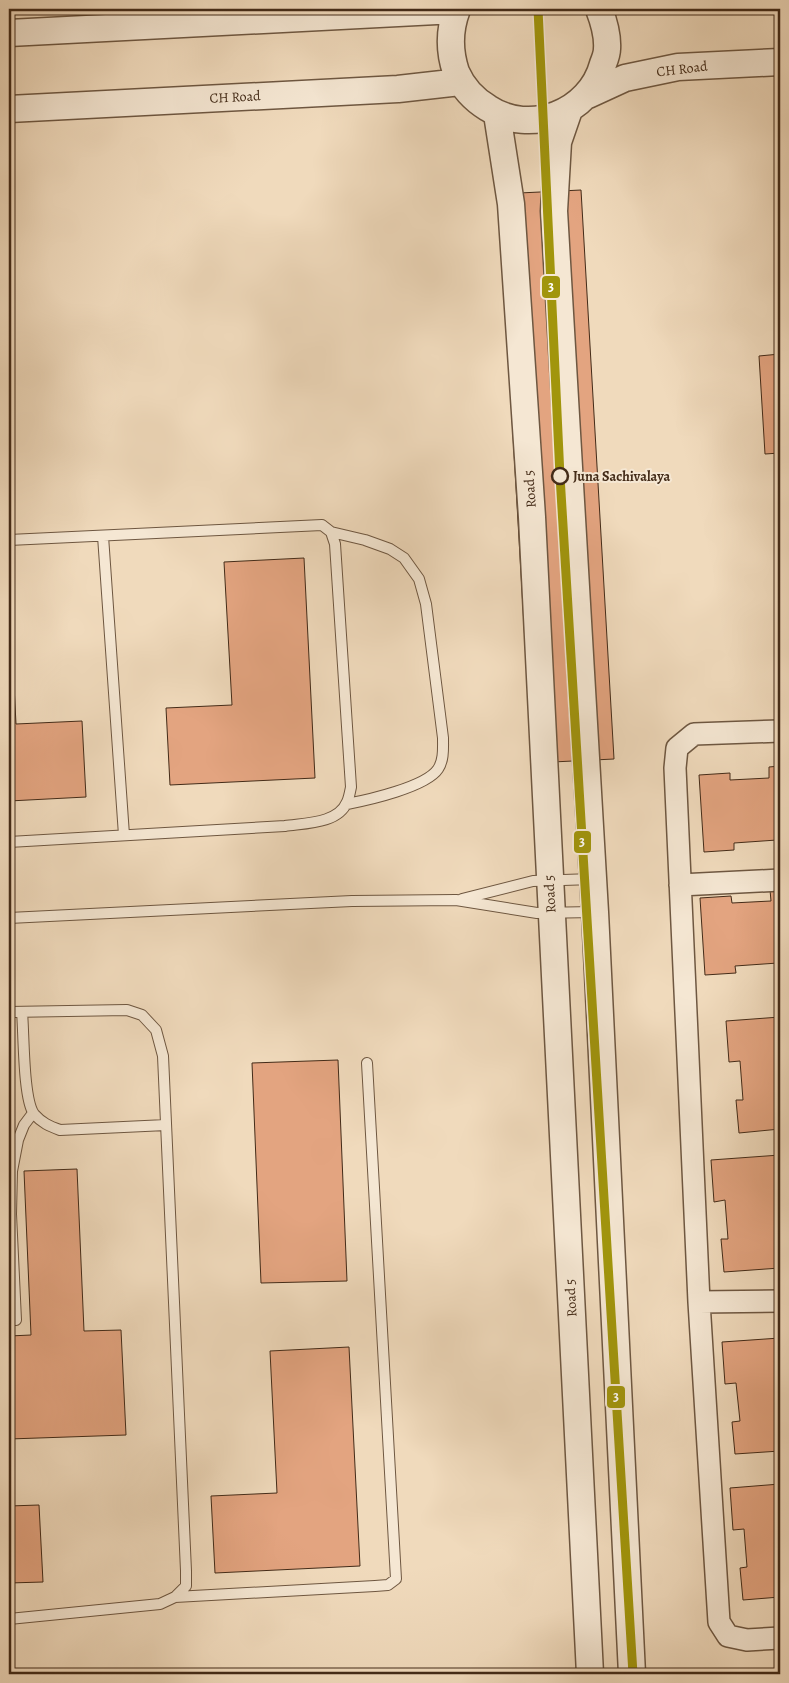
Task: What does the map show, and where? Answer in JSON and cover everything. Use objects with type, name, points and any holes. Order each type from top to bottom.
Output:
[{"type":"street","points":[[9,33],[457,9],[450,34],[452,58],[460,82]]},
{"type":"street","points":[[599,9],[605,26],[607,50],[601,74],[578,103],[558,142],[554,211],[595,912],[632,1674]]},
{"type":"street","name":"CH Road","points":[[9,109],[398,89],[460,82],[476,101],[497,114],[521,121],[546,119],[624,78],[678,67],[780,62]]},
{"type":"street","name":"Road 5","points":[[497,114],[511,204],[530,478],[590,1674]]},
{"type":"street","points":[[780,731],[694,734],[677,748],[675,768],[700,1302],[719,1622],[728,1636],[747,1640],[780,1638]]},
{"type":"street","points":[[680,885],[780,880]]},
{"type":"street","points":[[700,1302],[780,1301]]},
{"type":"lane","points":[[9,540],[322,525],[331,532],[365,540],[390,549],[404,558],[419,579],[426,604],[443,738],[442,757],[437,769],[426,778],[407,788],[347,804],[335,815],[321,821],[285,826],[9,842]]},
{"type":"lane","points":[[331,532],[334,544],[352,787],[347,804]]},
{"type":"lane","points":[[103,536],[124,835]]},
{"type":"lane","points":[[456,900],[533,881],[593,879]]},
{"type":"lane","points":[[9,918],[352,901],[456,900],[537,913],[595,912]]},
{"type":"lane","points":[[9,1012],[127,1010],[142,1015],[156,1030],[163,1056],[186,1571],[186,1586],[175,1597],[160,1604],[9,1619]]},
{"type":"lane","points":[[22,1012],[27,1096],[33,1113],[44,1124],[60,1130],[166,1125]]},
{"type":"lane","points":[[175,1597],[388,1585],[396,1578],[367,1063]]},
{"type":"lane","points":[[16,1320],[11,1214],[12,1171],[18,1140],[24,1125],[33,1113]]},
{"type":"building","points":[[581,190],[614,759],[532,763],[499,194]]},
{"type":"building","points":[[780,354],[780,453],[765,454],[759,356]]},
{"type":"building","points":[[304,558],[315,778],[170,785],[166,708],[232,705],[224,562]]},
{"type":"building","points":[[9,590],[16,724],[82,721],[86,797],[9,801]]},
{"type":"building","points":[[780,766],[780,852],[778,852],[777,840],[734,843],[734,850],[704,852],[699,775],[730,773],[730,780],[769,778],[769,767]]},
{"type":"building","points":[[780,889],[780,975],[778,963],[735,966],[736,973],[705,975],[700,898],[731,896],[732,903],[771,901],[770,890]]},
{"type":"building","points":[[780,1017],[780,1129],[739,1133],[736,1100],[743,1100],[740,1061],[729,1062],[726,1021]]},
{"type":"building","points":[[338,1060],[347,1281],[261,1283],[252,1063]]},
{"type":"building","points":[[780,1155],[780,1268],[724,1272],[721,1239],[728,1239],[725,1200],[714,1202],[711,1160]]},
{"type":"building","points":[[77,1169],[84,1331],[121,1330],[126,1435],[9,1439],[9,1336],[31,1335],[24,1171]]},
{"type":"building","points":[[780,1338],[780,1451],[735,1454],[732,1422],[740,1421],[736,1383],[725,1384],[722,1342]]},
{"type":"building","points":[[349,1347],[360,1566],[215,1573],[211,1496],[277,1493],[270,1351]]},
{"type":"building","points":[[780,1484],[780,1597],[743,1600],[740,1568],[747,1567],[744,1529],[733,1530],[730,1488]]},
{"type":"building","points":[[39,1505],[43,1582],[9,1583],[9,1506]]},
{"type":"transit line","name":"3","points":[[538,9],[560,476],[633,1674]]},
{"type":"place","name":"Juna Sachivalaya","points":[[560,476]]}]
